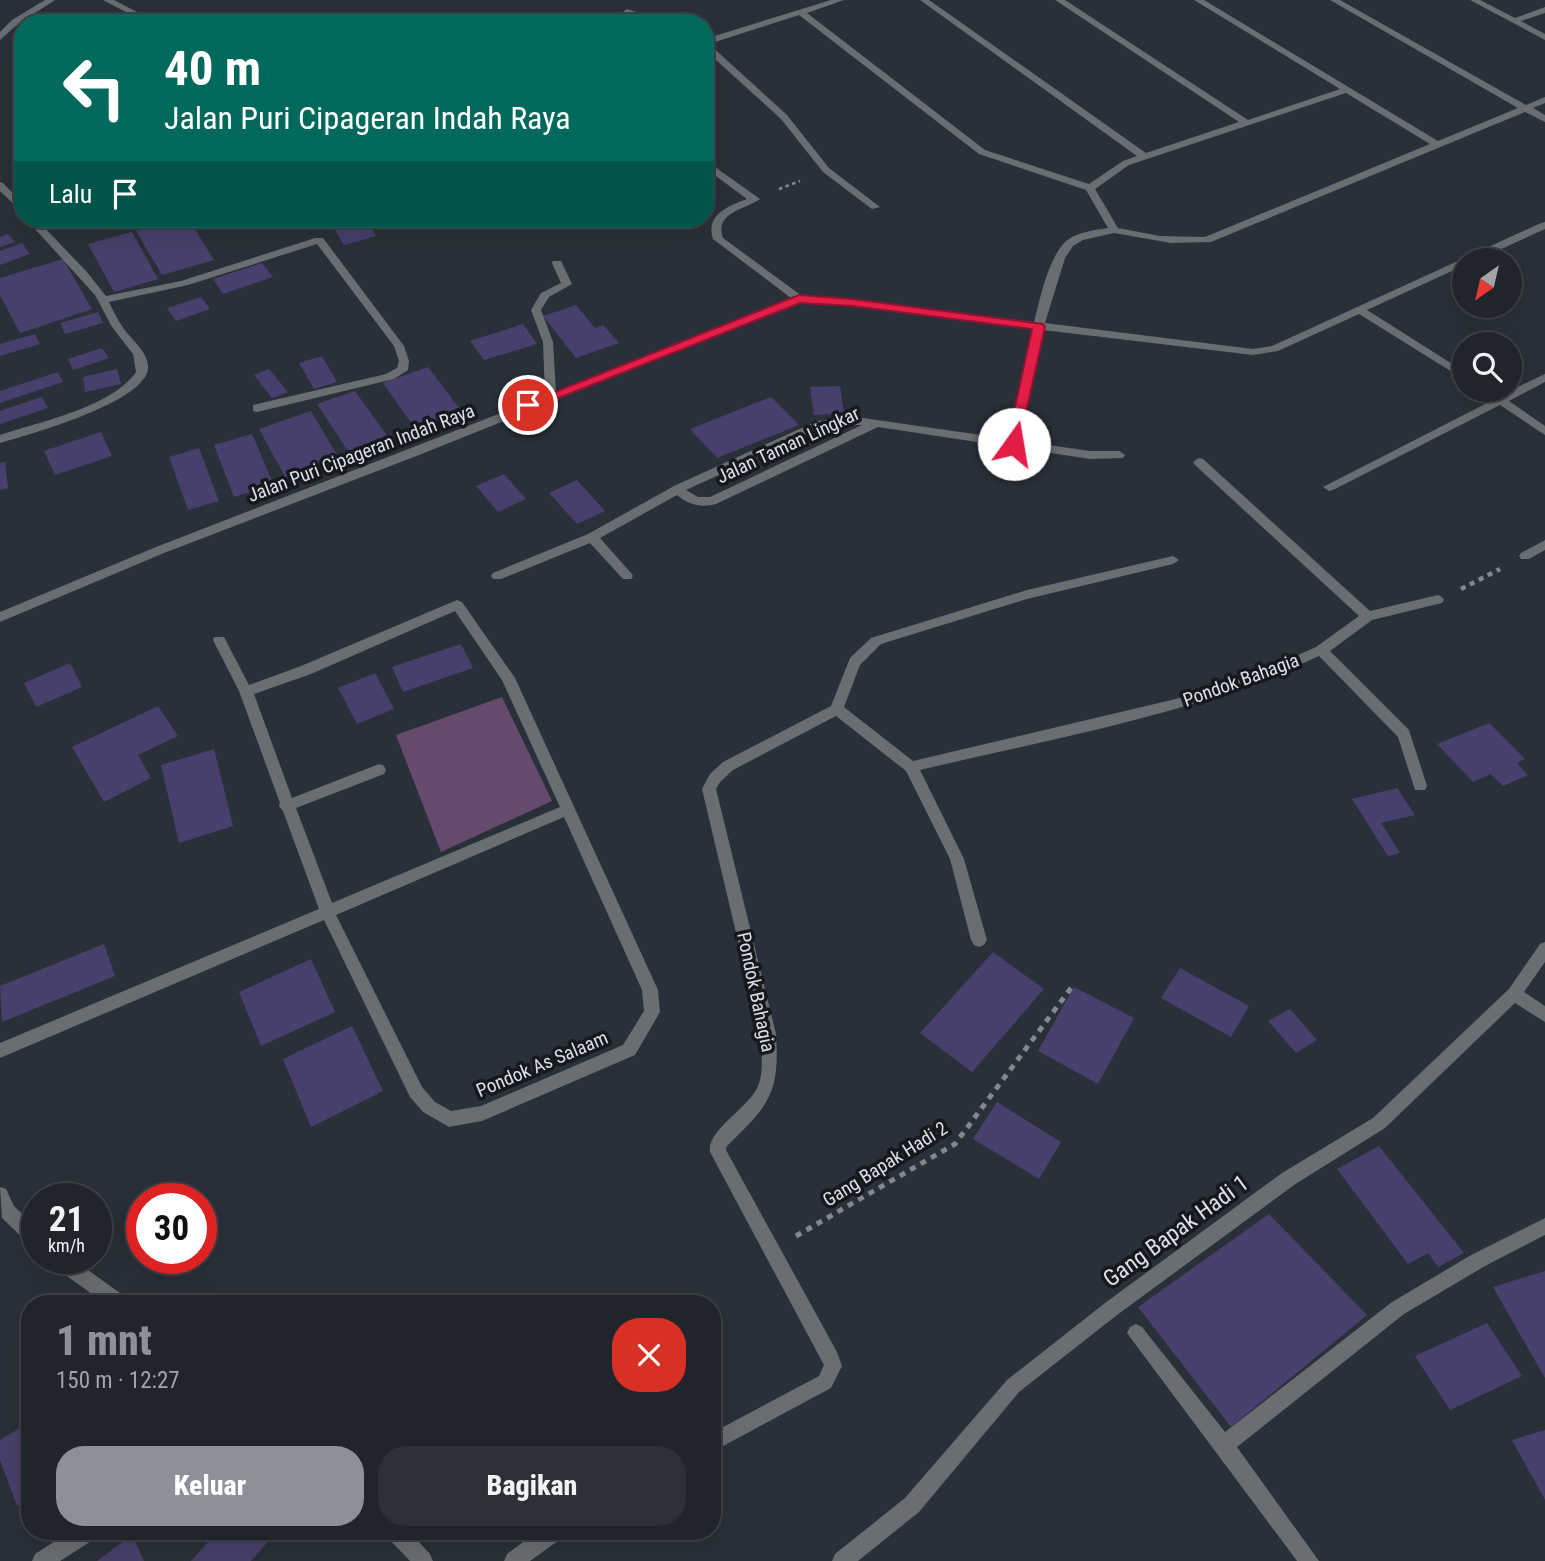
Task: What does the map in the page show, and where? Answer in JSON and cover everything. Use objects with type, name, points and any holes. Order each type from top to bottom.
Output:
[{"type":"street","points":[[28,14],[51,0]]},
{"type":"street","points":[[107,0],[136,14]]},
{"type":"street","points":[[714,42],[840,0]]},
{"type":"street","points":[[927,2],[942,0]]},
{"type":"street","points":[[1059,0],[1245,121]]},
{"type":"street","points":[[1198,0],[1436,144]]},
{"type":"street","points":[[1334,0],[1545,119]]},
{"type":"street","points":[[1474,0],[1545,37]]},
{"type":"street","points":[[927,2],[1143,156]]},
{"type":"street","points":[[1514,21],[1545,10]]},
{"type":"street","points":[[627,12],[633,14]]},
{"type":"street","points":[[800,12],[982,152],[1090,188],[1114,230]]},
{"type":"street","points":[[0,37],[14,23]]},
{"type":"street","points":[[714,52],[784,117],[826,170],[875,206]]},
{"type":"street","points":[[1090,188],[1126,163],[1143,156],[1347,90]]},
{"type":"street","points":[[1014,444],[1039,327],[1059,258],[1070,243],[1087,235],[1114,230],[1140,237],[1189,242],[1207,240],[1545,100]]},
{"type":"street","points":[[714,170],[754,199],[725,212],[714,223]]},
{"type":"street","points":[[0,185],[14,199]]},
{"type":"street","name":"Jalan Puri Cipageran Indah Raya","points":[[1494,248],[1545,225]]},
{"type":"street","points":[[0,439],[103,403],[125,391],[138,379],[142,370],[140,358],[117,327],[102,300],[39,228]]},
{"type":"street","points":[[713,228],[718,239],[799,299]]},
{"type":"street","points":[[102,300],[136,296],[319,240],[400,346],[404,361],[402,369],[390,377],[257,408]]},
{"type":"street","points":[[551,396],[548,342],[536,310],[545,295],[567,284],[557,263]]},
{"type":"street","name":"Jalan Puri Cipageran Indah Raya","points":[[0,617],[160,550],[799,299],[852,303],[1253,352],[1274,349],[1452,267]]},
{"type":"street","points":[[1358,309],[1452,369]]},
{"type":"street","points":[[1522,389],[1545,378]]},
{"type":"street","points":[[1329,487],[1494,402]]},
{"type":"street","points":[[1504,402],[1545,431]]},
{"type":"street","name":"Jalan Taman Lingkar","points":[[497,576],[592,537],[678,489],[817,425],[856,421],[877,423],[1090,455],[1119,455]]},
{"type":"street","name":"Jalan Taman Lingkar","points":[[678,489],[690,500],[699,503],[712,500],[877,423]]},
{"type":"street","points":[[1199,462],[1368,617]]},
{"type":"street","points":[[592,537],[627,576]]},
{"type":"street","points":[[1525,556],[1545,544]]},
{"type":"street","points":[[979,940],[957,859],[911,767],[837,709],[855,659],[862,649],[876,640],[1027,595],[1172,560]]},
{"type":"street","name":"Pondok Bahagia","points":[[911,767],[1185,702],[1274,672],[1321,650],[1368,617],[1438,600]]},
{"type":"street","name":"Pondok As Salaam","points":[[219,640],[246,691],[286,806],[328,913],[416,1092],[429,1107],[449,1119],[482,1113],[629,1050],[652,1012],[650,990],[508,678],[457,605],[361,648],[246,691]]},
{"type":"street","points":[[1321,650],[1404,734],[1420,786]]},
{"type":"street","name":"Pondok Bahagia","points":[[721,1438],[825,1382],[833,1366],[718,1152],[717,1146],[721,1140],[763,1099],[771,1069],[768,1034],[709,789],[715,778],[745,756],[837,709]]},
{"type":"street","points":[[286,806],[379,770]]},
{"type":"street","points":[[0,1051],[567,810]]},
{"type":"street","name":"Gang Bapak Hadi 1","points":[[842,1561],[912,1505],[1013,1386],[1111,1309],[1288,1179],[1379,1123],[1514,994],[1545,949]]},
{"type":"street","points":[[1514,994],[1545,1015]]},
{"type":"street","points":[[0,1195],[8,1212],[21,1225]]},
{"type":"street","points":[[1224,1445],[1264,1410],[1398,1308],[1479,1260],[1545,1226]]},
{"type":"street","points":[[79,1274],[108,1295]]},
{"type":"street","points":[[1136,1333],[1224,1445],[1309,1561]]},
{"type":"street","points":[[42,1561],[75,1540]]},
{"type":"street","points":[[403,1540],[423,1561]]},
{"type":"street","points":[[514,1561],[543,1540]]},
{"type":"path","points":[[754,199],[826,170]]},
{"type":"path","points":[[1438,600],[1525,556]]},
{"type":"path","name":"Gang Bapak Hadi 2","points":[[771,1250],[955,1144],[1074,984]]},
{"type":"shaded area","points":[[502,697],[552,801],[441,852],[396,735]]},
{"type":"building","points":[[146,228],[194,228],[214,260],[162,275],[136,231]]},
{"type":"building","points":[[371,228],[376,236],[344,245],[335,230]]},
{"type":"building","points":[[132,232],[158,279],[114,292],[88,244]]},
{"type":"building","points":[[8,234],[15,242],[0,247],[0,237]]},
{"type":"building","points":[[22,243],[30,254],[0,265],[0,251]]},
{"type":"building","points":[[63,259],[92,309],[20,333],[0,295],[0,278]]},
{"type":"building","points":[[262,263],[273,277],[223,294],[213,279]]},
{"type":"building","points":[[201,297],[210,309],[176,321],[167,308]]},
{"type":"building","points":[[576,305],[595,328],[603,325],[619,343],[576,358],[543,316]]},
{"type":"building","points":[[98,312],[103,323],[65,334],[60,323]]},
{"type":"building","points":[[523,324],[537,344],[484,360],[470,341]]},
{"type":"building","points":[[35,334],[40,344],[0,356],[0,344]]},
{"type":"building","points":[[102,348],[109,358],[73,370],[68,359]]},
{"type":"building","points":[[322,356],[337,382],[314,389],[299,363]]},
{"type":"building","points":[[428,367],[463,413],[416,430],[383,383]]},
{"type":"building","points":[[117,369],[121,384],[85,392],[83,377]]},
{"type":"building","points":[[269,369],[288,392],[272,398],[254,375]]},
{"type":"building","points":[[58,372],[63,382],[0,403],[0,391]]},
{"type":"building","points":[[840,386],[844,414],[814,415],[810,387]]},
{"type":"building","points":[[355,391],[390,440],[350,454],[317,404]]},
{"type":"building","points":[[42,397],[48,408],[0,424],[0,411]]},
{"type":"building","points":[[771,397],[799,425],[717,458],[690,429]]},
{"type":"building","points":[[311,411],[342,463],[288,482],[259,429]]},
{"type":"building","points":[[101,432],[112,456],[55,475],[44,451]]},
{"type":"building","points":[[252,434],[274,485],[234,497],[214,445]]},
{"type":"building","points":[[199,448],[219,501],[188,510],[169,457]]},
{"type":"building","points":[[5,462],[8,488],[0,490],[0,463]]},
{"type":"building","points":[[504,474],[526,499],[498,512],[476,486]]},
{"type":"building","points":[[577,480],[605,511],[577,524],[549,493]]},
{"type":"building","points":[[461,644],[473,668],[403,692],[392,667]]},
{"type":"building","points":[[70,663],[82,687],[36,707],[24,683]]},
{"type":"building","points":[[375,673],[394,709],[357,724],[338,688]]},
{"type":"building","points":[[158,706],[178,736],[138,755],[151,778],[104,802],[72,747]]},
{"type":"building","points":[[1489,723],[1525,759],[1517,763],[1528,775],[1503,786],[1491,774],[1473,782],[1437,744]]},
{"type":"building","points":[[214,749],[233,826],[179,843],[161,765]]},
{"type":"building","points":[[1397,788],[1415,815],[1381,823],[1400,853],[1388,856],[1352,799]]},
{"type":"building","points":[[104,944],[115,976],[2,1022],[0,986]]},
{"type":"building","points":[[993,952],[1044,989],[972,1072],[920,1033]]},
{"type":"building","points":[[311,959],[335,1012],[261,1046],[239,992]]},
{"type":"building","points":[[1180,968],[1249,1006],[1231,1037],[1161,998]]},
{"type":"building","points":[[1074,987],[1134,1018],[1098,1084],[1038,1051]]},
{"type":"building","points":[[1290,1009],[1317,1040],[1296,1053],[1268,1021]]},
{"type":"building","points":[[352,1026],[383,1091],[311,1127],[283,1059]]},
{"type":"building","points":[[997,1102],[1061,1142],[1039,1179],[973,1139]]},
{"type":"building","points":[[1379,1146],[1464,1253],[1438,1267],[1428,1253],[1408,1264],[1337,1169]]},
{"type":"building","points":[[1269,1214],[1367,1315],[1231,1427],[1138,1307]]},
{"type":"building","points":[[1545,1271],[1545,1378],[1493,1287]]},
{"type":"building","points":[[1487,1323],[1522,1376],[1450,1410],[1415,1356]]},
{"type":"building","points":[[21,1427],[21,1504],[17,1506],[0,1460],[0,1440]]},
{"type":"building","points":[[1545,1430],[1545,1500],[1512,1440]]},
{"type":"building","points":[[125,1540],[134,1540],[144,1561],[97,1561]]},
{"type":"building","points":[[210,1540],[269,1540],[251,1561],[191,1561]]},
{"type":"route","points":[[528,405],[799,299],[852,303],[1039,327],[1014,444]]}]
